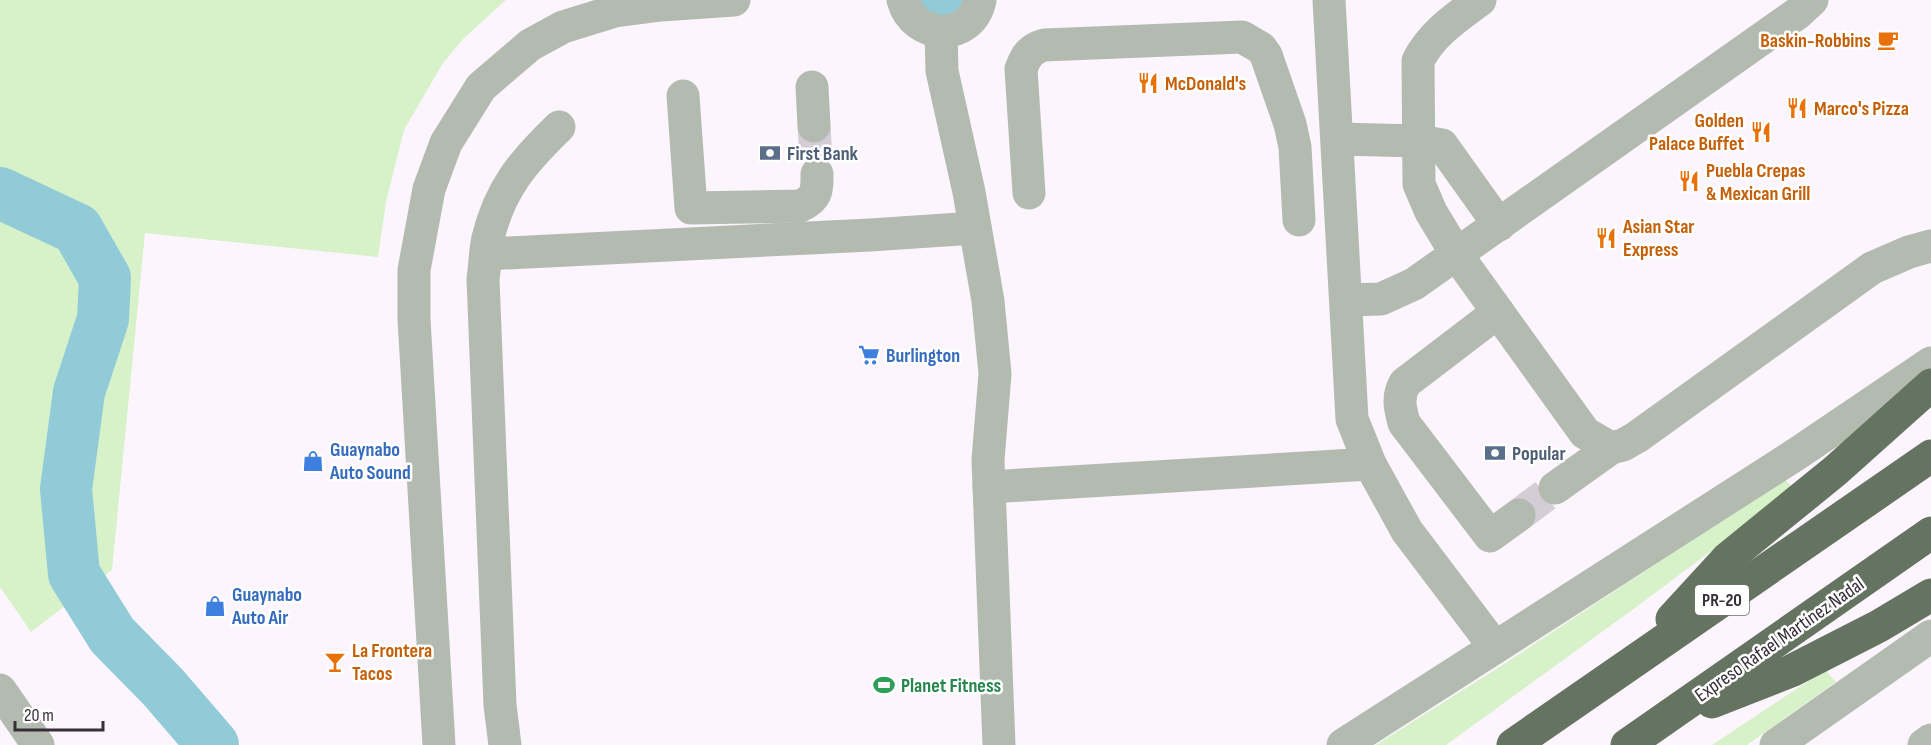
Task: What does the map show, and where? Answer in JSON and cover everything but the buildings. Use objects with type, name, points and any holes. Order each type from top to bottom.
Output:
[{"type":"highway","points":[[1628,666],[1728,558],[1835,471],[1931,385]]},
{"type":"highway","name":"PR-20","points":[[1513,745],[1931,456]]},
{"type":"highway","name":"Expreso Rafael Martínez Nadal","points":[[1627,745],[1931,533]]},
{"type":"highway","points":[[1663,721],[1791,671],[1879,626],[1931,595]]},
{"type":"street","points":[[440,745],[414,319],[414,270],[429,189],[446,143],[481,87],[530,45],[563,27],[615,11],[661,4],[734,0]]},
{"type":"street","points":[[903,0],[908,14],[917,23],[941,32],[965,25],[973,16],[980,0]]},
{"type":"street","points":[[1329,0],[1352,419],[1370,464],[1407,531],[1494,646]]},
{"type":"street","points":[[1480,0],[1444,27],[1423,50],[1418,61],[1419,184],[1431,212],[1457,255],[1585,433],[1611,448]]},
{"type":"street","points":[[1346,300],[1381,299],[1414,284],[1798,13],[1812,0]]},
{"type":"street","points":[[941,32],[942,71],[963,161],[988,301],[995,374],[988,460],[999,745]]},
{"type":"street","points":[[1029,193],[1021,69],[1026,56],[1034,48],[1044,45],[1242,38],[1261,48],[1266,55],[1290,124],[1294,147],[1299,220]]},
{"type":"street","points":[[812,87],[814,126]]},
{"type":"street","points":[[683,96],[691,208],[800,206],[810,201],[817,192],[817,174]]},
{"type":"street","points":[[505,745],[499,681],[483,279],[491,228],[510,181],[559,127]]},
{"type":"street","points":[[1338,139],[1419,141],[1442,146],[1499,225]]},
{"type":"street","points":[[486,254],[975,228]]},
{"type":"street","points":[[1555,489],[1611,448],[1623,445],[1637,437],[1872,268],[1909,252],[1931,246]]},
{"type":"street","points":[[1498,312],[1405,383],[1399,397],[1399,406],[1404,423],[1490,536],[1519,515]]},
{"type":"street","points":[[1342,745],[1798,453],[1931,363]]},
{"type":"street","points":[[989,487],[1370,464]]},
{"type":"street","points":[[1776,745],[1931,636]]},
{"type":"street","points":[[0,690],[38,745]]},
{"type":"street","points":[[1924,745],[1931,740]]},
{"type":"green space","points":[[0,0],[506,0],[463,39],[443,63],[404,130],[386,202],[378,257],[145,233],[112,570],[31,632],[0,587]]},
{"type":"green space","points":[[1785,479],[1794,489],[1446,745],[1376,745],[1504,664]]},
{"type":"green space","points":[[1825,670],[1836,682],[1747,745],[1712,745]]},
{"type":"water","points":[[913,0],[968,0],[944,21]]},
{"type":"waterway","points":[[0,193],[77,229],[105,278],[103,319],[79,392],[66,489],[74,574],[112,635],[163,687],[213,745]]},
{"type":"tunnel","points":[[814,126],[817,174]]},
{"type":"tunnel","points":[[1519,515],[1555,488]]},
{"type":"place","name":"Baskin-Robbins","points":[[1888,40]]},
{"type":"place","name":"McDonald's","points":[[1148,83]]},
{"type":"place","name":"Marco's Pizza","points":[[1797,108]]},
{"type":"place","name":"Golden Palace Buffet","points":[[1761,132]]},
{"type":"place","name":"First Bank","points":[[770,153]]},
{"type":"place","name":"Puebla Crepas & Mexican Grill","points":[[1689,181]]},
{"type":"place","name":"Asian Star Express","points":[[1606,238]]},
{"type":"place","name":"Burlington","points":[[869,355]]},
{"type":"place","name":"Popular","points":[[1495,453]]},
{"type":"place","name":"Guaynabo Auto Sound","points":[[313,461]]},
{"type":"place","name":"Guaynabo Auto Air","points":[[215,606]]},
{"type":"place","name":"La Frontera Tacos","points":[[335,662]]},
{"type":"place","name":"Planet Fitness","points":[[884,685]]}]
